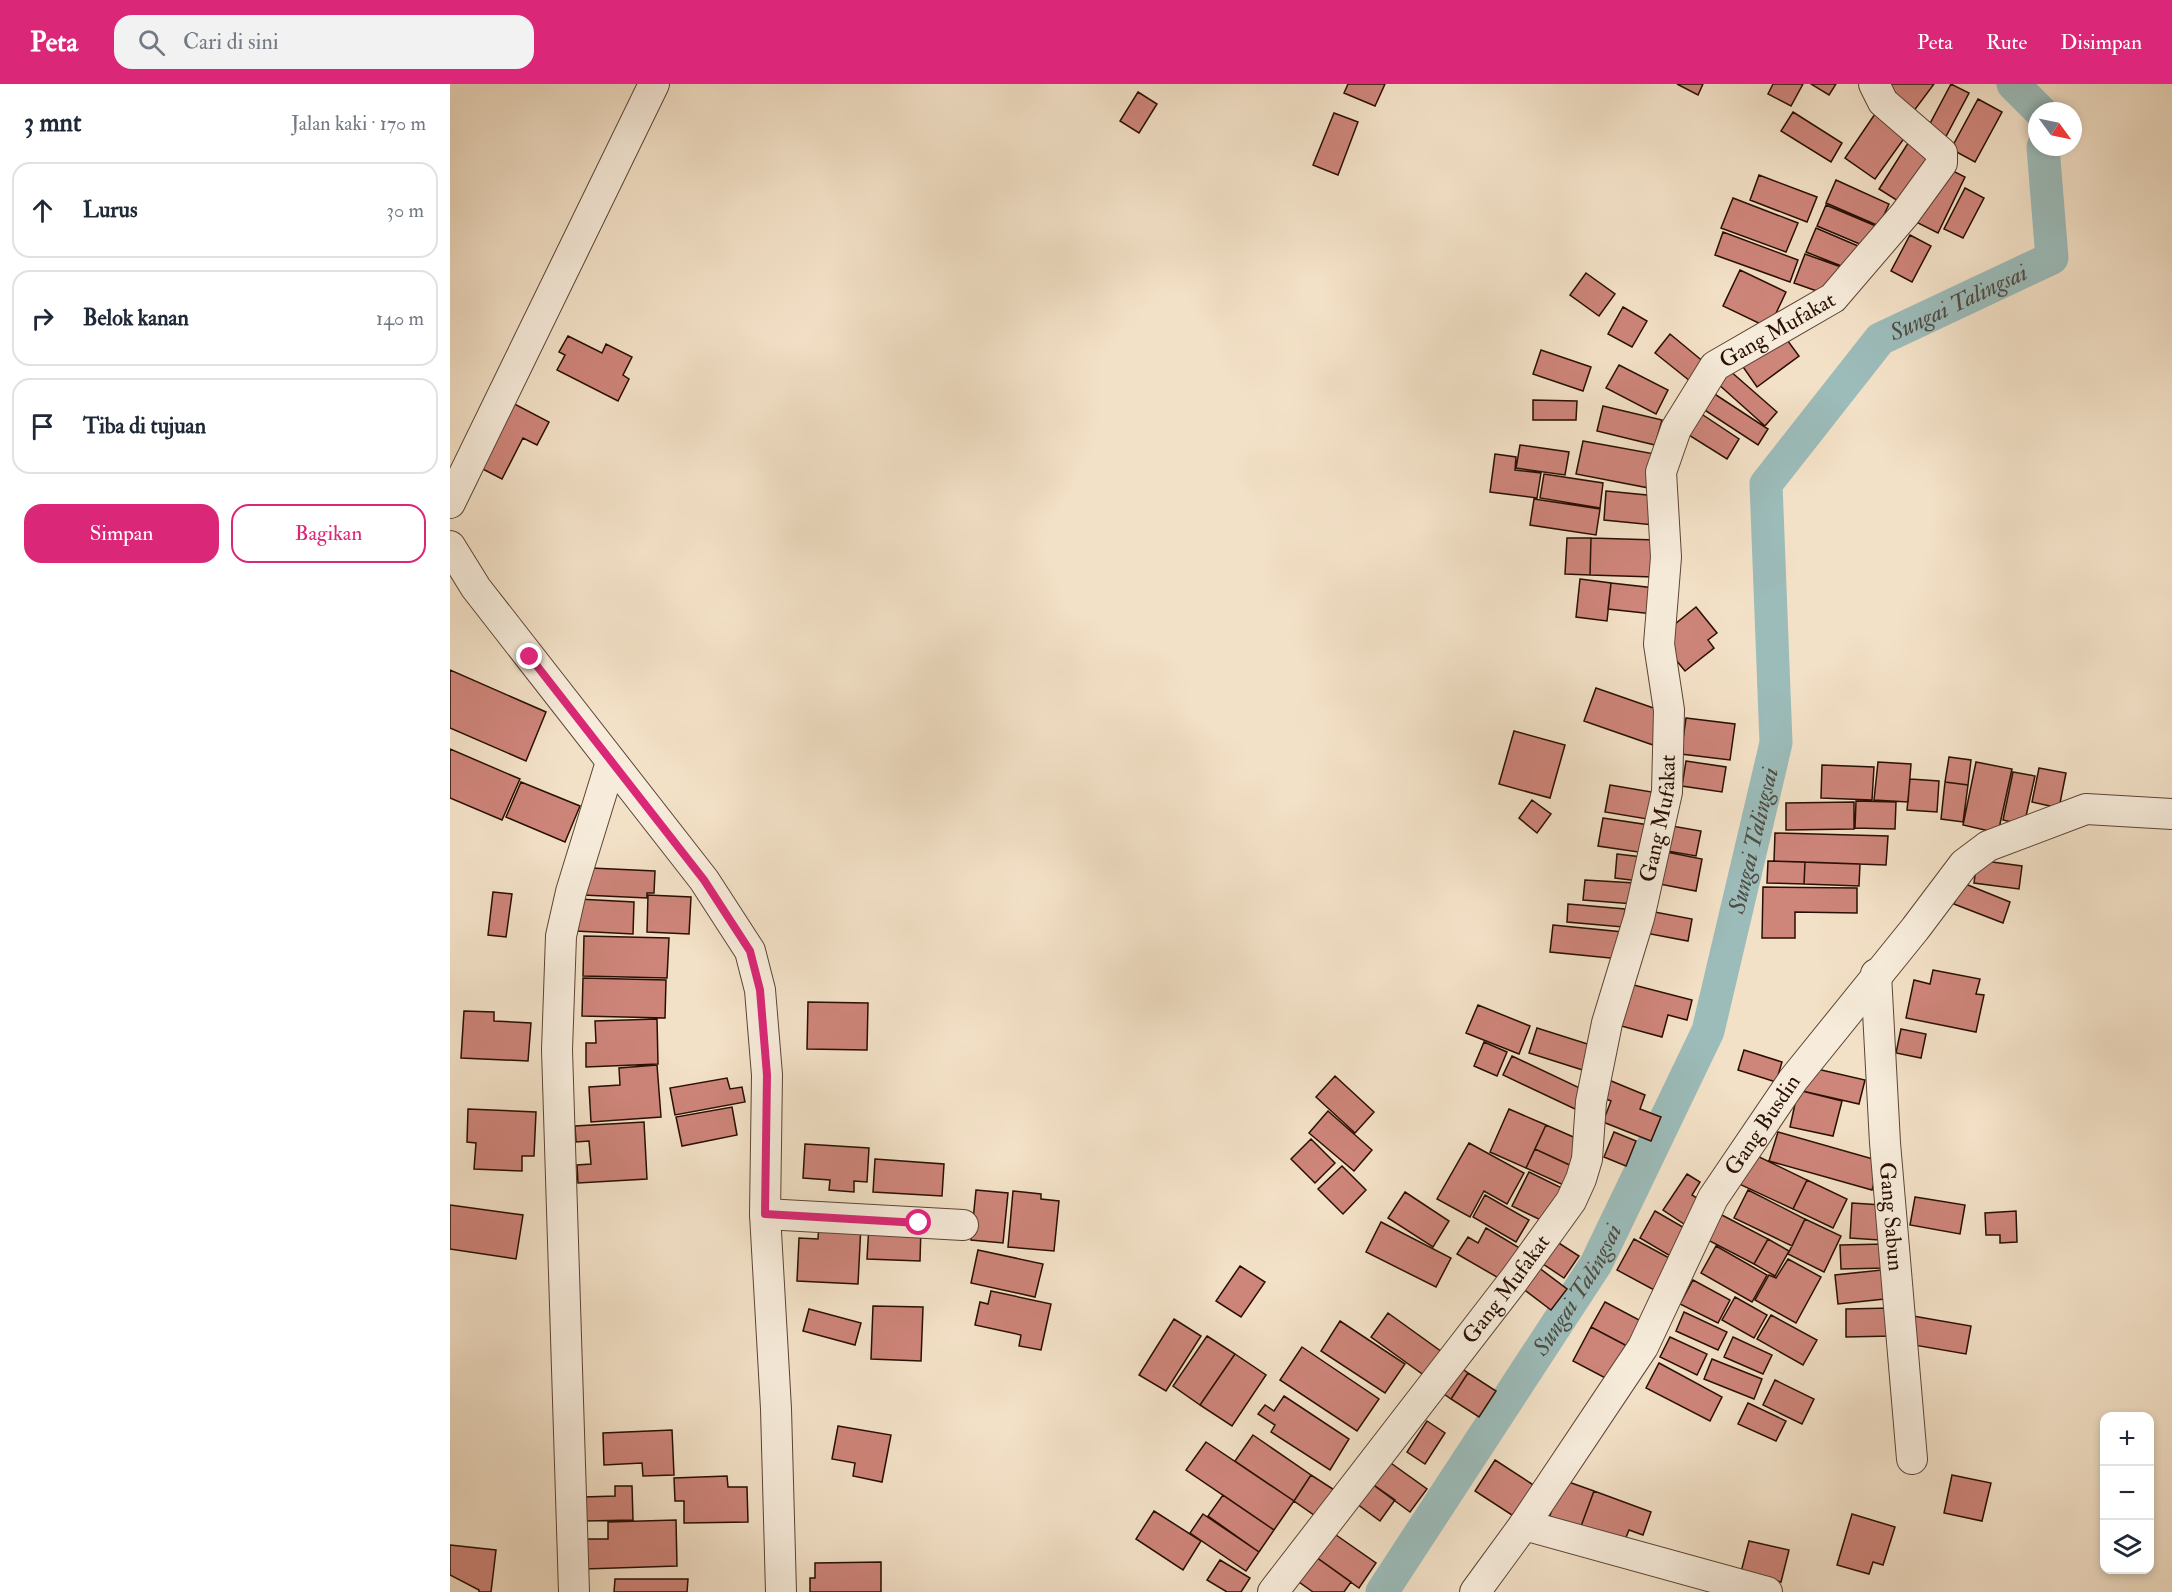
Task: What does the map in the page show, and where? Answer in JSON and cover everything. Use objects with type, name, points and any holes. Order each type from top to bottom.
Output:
[{"type":"street","points":[[450,503],[654,84]]},
{"type":"street","name":"Gang Mufakat","points":[[1273,1592],[1514,1280],[1571,1201],[1581,1179],[1587,1159],[1591,1102],[1607,1023],[1639,918],[1667,792],[1669,710],[1659,644],[1666,557],[1662,472],[1676,429],[1715,366],[1768,333],[1833,298],[1905,214],[1942,164],[1942,153],[1883,102],[1874,84]]},
{"type":"street","points":[[450,546],[472,581],[704,880],[750,951],[760,990],[767,1075],[765,1214],[776,1409],[782,1592]]},
{"type":"street","points":[[574,1592],[557,1050],[561,936],[586,839],[611,762]]},
{"type":"street","name":"Gang Busdin","points":[[1475,1592],[1524,1525],[1643,1347],[1713,1198],[1792,1080],[1876,974],[1915,929],[1964,864],[1988,846],[2086,809],[2172,814]]},
{"type":"street","name":"Gang Sabun","points":[[1876,974],[1885,1143],[1912,1459]]},
{"type":"street","points":[[765,1214],[963,1225]]},
{"type":"street","points":[[1524,1525],[1767,1592]]},
{"type":"building","points":[[1348,84],[1385,84],[1375,106],[1344,93]]},
{"type":"building","points":[[1677,84],[1703,84],[1698,95]]},
{"type":"building","points":[[1773,84],[1803,84],[1791,106],[1768,94]]},
{"type":"building","points":[[1811,84],[1836,84],[1829,95]]},
{"type":"building","points":[[1888,84],[1934,84],[1910,116]]},
{"type":"building","points":[[1951,84],[1969,93],[1943,142],[1925,133]]},
{"type":"building","points":[[1138,92],[1157,104],[1139,133],[1120,121]]},
{"type":"building","points":[[1978,99],[2002,112],[1975,162],[1951,149]]},
{"type":"building","points":[[1877,111],[1908,133],[1875,179],[1845,158]]},
{"type":"building","points":[[1793,112],[1842,143],[1831,162],[1781,131]]},
{"type":"building","points":[[1334,113],[1358,122],[1338,175],[1313,165]]},
{"type":"building","points":[[1910,140],[1937,157],[1906,206],[1879,189]]},
{"type":"building","points":[[1941,165],[1965,177],[1938,233],[1914,221]]},
{"type":"building","points":[[1759,175],[1817,197],[1807,222],[1750,200]]},
{"type":"building","points":[[1836,180],[1889,204],[1879,226],[1826,203]]},
{"type":"building","points":[[1965,188],[1984,198],[1963,238],[1944,229]]},
{"type":"building","points":[[1733,198],[1798,223],[1786,252],[1721,228]]},
{"type":"building","points":[[1826,205],[1883,229],[1874,250],[1817,226]]},
{"type":"building","points":[[1816,228],[1858,246],[1849,269],[1806,252]]},
{"type":"building","points":[[1723,232],[1798,260],[1790,282],[1715,255]]},
{"type":"building","points":[[1910,235],[1931,246],[1912,282],[1891,271]]},
{"type":"building","points":[[1805,254],[1844,268],[1834,297],[1794,283]]},
{"type":"building","points":[[1740,270],[1786,292],[1769,328],[1723,306]]},
{"type":"building","points":[[1586,273],[1615,294],[1599,316],[1570,295]]},
{"type":"building","points":[[1623,307],[1647,321],[1632,347],[1608,334]]},
{"type":"building","points":[[1782,333],[1799,356],[1757,387],[1741,364]]},
{"type":"building","points":[[1670,334],[1705,363],[1690,381],[1655,353]]},
{"type":"building","points":[[568,336],[602,353],[606,344],[632,357],[623,375],[629,379],[618,401],[557,370],[565,355],[559,352]]},
{"type":"building","points":[[1541,350],[1591,367],[1583,391],[1533,374]]},
{"type":"building","points":[[1619,365],[1668,390],[1656,414],[1606,388]]},
{"type":"building","points":[[1729,370],[1777,412],[1765,426],[1717,383]]},
{"type":"building","points":[[1710,391],[1768,429],[1758,445],[1700,407]]},
{"type":"building","points":[[503,398],[549,422],[537,445],[523,438],[502,479],[469,462]]},
{"type":"building","points":[[1533,400],[1577,401],[1576,420],[1533,420]]},
{"type":"building","points":[[1603,406],[1662,420],[1655,445],[1597,431]]},
{"type":"building","points":[[1697,411],[1739,439],[1727,459],[1684,432]]},
{"type":"building","points":[[1583,441],[1655,454],[1649,488],[1576,474]]},
{"type":"building","points":[[1520,445],[1569,452],[1565,475],[1516,468]]},
{"type":"building","points":[[1495,454],[1516,457],[1515,470],[1541,473],[1537,498],[1490,492]]},
{"type":"building","points":[[1544,474],[1603,483],[1600,508],[1540,498]]},
{"type":"building","points":[[1606,491],[1657,496],[1654,525],[1604,520]]},
{"type":"building","points":[[1534,499],[1600,509],[1596,535],[1530,525]]},
{"type":"building","points":[[1567,538],[1591,538],[1590,575],[1565,574]]},
{"type":"building","points":[[1591,538],[1656,540],[1654,577],[1590,575]]},
{"type":"building","points":[[1580,579],[1611,583],[1607,621],[1576,617]]},
{"type":"building","points":[[1611,583],[1655,588],[1653,614],[1608,609]]},
{"type":"building","points":[[1696,607],[1717,633],[1708,640],[1714,648],[1685,671],[1662,643],[1664,633]]},
{"type":"building","points":[[450,670],[546,712],[526,761],[450,728]]},
{"type":"building","points":[[1596,688],[1665,712],[1653,745],[1584,721]]},
{"type":"building","points":[[1686,718],[1735,724],[1730,760],[1681,754]]},
{"type":"building","points":[[1514,731],[1565,745],[1550,798],[1499,784]]},
{"type":"building","points":[[450,749],[520,779],[502,820],[450,798]]},
{"type":"building","points":[[1949,757],[1971,760],[1968,785],[1945,782]]},
{"type":"building","points":[[1686,761],[1726,767],[1722,792],[1682,786]]},
{"type":"building","points":[[1878,762],[1911,764],[1908,802],[1874,800]]},
{"type":"building","points":[[1976,762],[2012,769],[1998,833],[1963,825]]},
{"type":"building","points":[[1822,765],[1874,767],[1872,800],[1821,798]]},
{"type":"building","points":[[2039,768],[2066,773],[2059,808],[2032,802]]},
{"type":"building","points":[[2013,772],[2035,776],[2024,825],[2003,820]]},
{"type":"building","points":[[1910,779],[1939,781],[1937,812],[1907,810]]},
{"type":"building","points":[[521,782],[580,806],[565,842],[506,817]]},
{"type":"building","points":[[1945,782],[1968,785],[1963,822],[1941,819]]},
{"type":"building","points":[[1610,785],[1652,792],[1647,819],[1605,812]]},
{"type":"building","points":[[1532,800],[1551,814],[1537,833],[1519,818]]},
{"type":"building","points":[[1856,801],[1896,802],[1895,829],[1855,828]]},
{"type":"building","points":[[1854,802],[1854,829],[1786,830],[1786,803]]},
{"type":"building","points":[[1603,818],[1649,825],[1645,853],[1598,846]]},
{"type":"building","points":[[1660,824],[1701,831],[1696,856],[1656,849]]},
{"type":"building","points":[[1775,833],[1888,836],[1886,865],[1774,861]]},
{"type":"building","points":[[1656,850],[1702,859],[1696,891],[1649,882]]},
{"type":"building","points":[[1617,854],[1642,857],[1639,881],[1615,878]]},
{"type":"building","points":[[1977,860],[2022,866],[2019,889],[1974,883]]},
{"type":"building","points":[[1768,861],[1805,862],[1804,884],[1767,883]]},
{"type":"building","points":[[1805,862],[1860,864],[1859,886],[1804,884]]},
{"type":"building","points":[[591,868],[655,871],[654,893],[647,893],[647,898],[583,895]]},
{"type":"building","points":[[1585,880],[1635,883],[1634,904],[1583,900]]},
{"type":"building","points":[[1963,883],[2010,902],[2003,923],[1954,904]]},
{"type":"building","points":[[1763,887],[1857,888],[1857,913],[1795,912],[1795,938],[1762,938]]},
{"type":"building","points":[[493,892],[512,894],[506,937],[488,935]]},
{"type":"building","points":[[648,895],[691,897],[689,934],[647,932]]},
{"type":"building","points":[[578,899],[634,902],[633,934],[576,931]]},
{"type":"building","points":[[1568,904],[1625,909],[1623,927],[1567,922]]},
{"type":"building","points":[[1644,910],[1692,919],[1688,941],[1640,932]]},
{"type":"building","points":[[1553,925],[1623,932],[1620,959],[1550,952]]},
{"type":"building","points":[[584,936],[669,938],[667,978],[583,976]]},
{"type":"building","points":[[1933,970],[1980,979],[1976,994],[1984,995],[1976,1032],[1906,1018],[1914,980],[1930,984]]},
{"type":"building","points":[[583,978],[666,980],[665,1018],[582,1016]]},
{"type":"building","points":[[1626,983],[1692,1000],[1687,1020],[1668,1015],[1662,1037],[1614,1024]]},
{"type":"building","points":[[808,1002],[868,1003],[867,1050],[807,1049]]},
{"type":"building","points":[[1478,1005],[1530,1026],[1519,1054],[1466,1033]]},
{"type":"building","points":[[464,1011],[494,1012],[494,1021],[531,1023],[528,1061],[461,1058]]},
{"type":"building","points":[[657,1019],[658,1064],[586,1067],[586,1043],[596,1043],[595,1021]]},
{"type":"building","points":[[1537,1028],[1597,1047],[1589,1072],[1529,1053]]},
{"type":"building","points":[[1901,1029],[1926,1034],[1921,1058],[1896,1053]]},
{"type":"building","points":[[1484,1042],[1507,1052],[1497,1076],[1474,1066]]},
{"type":"building","points":[[1744,1050],[1782,1062],[1776,1082],[1738,1070]]},
{"type":"building","points":[[1512,1056],[1584,1090],[1575,1109],[1503,1075]]},
{"type":"building","points":[[657,1065],[661,1117],[591,1122],[589,1087],[620,1085],[619,1068]]},
{"type":"building","points":[[1804,1066],[1865,1080],[1859,1104],[1798,1090]]},
{"type":"building","points":[[1335,1076],[1374,1112],[1355,1133],[1316,1097]]},
{"type":"building","points":[[727,1078],[730,1089],[742,1087],[745,1102],[675,1115],[670,1088]]},
{"type":"building","points":[[1604,1078],[1645,1095],[1640,1109],[1661,1117],[1651,1141],[1603,1122],[1611,1101],[1597,1095]]},
{"type":"building","points":[[1798,1090],[1842,1101],[1833,1136],[1790,1127]]},
{"type":"building","points":[[732,1107],[737,1135],[682,1146],[676,1117]]},
{"type":"building","points":[[468,1109],[536,1112],[534,1156],[522,1156],[522,1171],[474,1169],[476,1143],[467,1142]]},
{"type":"building","points":[[1509,1109],[1546,1125],[1526,1168],[1490,1152]]},
{"type":"building","points":[[1328,1111],[1372,1150],[1354,1171],[1309,1133]]},
{"type":"building","points":[[644,1122],[647,1179],[578,1183],[577,1165],[591,1164],[589,1141],[576,1142],[575,1126]]},
{"type":"building","points":[[1546,1125],[1587,1143],[1576,1168],[1535,1149]]},
{"type":"building","points":[[1614,1132],[1636,1141],[1626,1166],[1604,1157]]},
{"type":"building","points":[[1778,1132],[1880,1161],[1872,1190],[1769,1161]]},
{"type":"building","points":[[1311,1139],[1335,1163],[1315,1183],[1291,1159]]},
{"type":"building","points":[[1469,1143],[1524,1173],[1507,1204],[1484,1191],[1470,1217],[1437,1199]]},
{"type":"building","points":[[805,1144],[869,1148],[867,1182],[854,1181],[854,1192],[829,1190],[830,1180],[803,1178]]},
{"type":"building","points":[[1535,1149],[1576,1168],[1568,1187],[1526,1168]]},
{"type":"building","points":[[1751,1153],[1807,1180],[1793,1209],[1737,1183]]},
{"type":"building","points":[[875,1159],[944,1164],[942,1196],[873,1192]]},
{"type":"building","points":[[1342,1166],[1366,1190],[1343,1214],[1318,1189]]},
{"type":"building","points":[[1529,1172],[1566,1190],[1549,1224],[1512,1206]]},
{"type":"building","points":[[1687,1174],[1700,1182],[1692,1195],[1706,1204],[1690,1228],[1663,1210]]},
{"type":"building","points":[[1807,1180],[1847,1199],[1833,1228],[1793,1209]]},
{"type":"building","points":[[976,1190],[1008,1193],[1003,1243],[971,1240]]},
{"type":"building","points":[[1748,1190],[1805,1219],[1792,1246],[1734,1218]]},
{"type":"building","points":[[1013,1191],[1041,1194],[1041,1199],[1059,1201],[1054,1251],[1008,1247]]},
{"type":"building","points":[[1405,1192],[1449,1221],[1433,1247],[1388,1218]]},
{"type":"building","points":[[1485,1195],[1529,1220],[1516,1242],[1473,1217]]},
{"type":"building","points":[[1915,1197],[1965,1205],[1960,1234],[1910,1225]]},
{"type":"building","points":[[1852,1203],[1882,1205],[1879,1240],[1850,1238]]},
{"type":"building","points":[[450,1205],[523,1215],[516,1259],[450,1249]]},
{"type":"building","points":[[1655,1211],[1688,1230],[1672,1257],[1640,1238]]},
{"type":"building","points":[[2016,1211],[2017,1242],[2000,1243],[2000,1235],[1986,1235],[1985,1213]]},
{"type":"building","points":[[1718,1213],[1768,1239],[1754,1264],[1704,1238]]},
{"type":"building","points":[[1805,1219],[1841,1236],[1824,1272],[1788,1254]]},
{"type":"building","points":[[1381,1222],[1451,1258],[1436,1287],[1366,1252]]},
{"type":"building","points":[[819,1223],[861,1225],[858,1284],[797,1281],[799,1238],[818,1239]]},
{"type":"building","points":[[869,1224],[921,1227],[920,1261],[867,1259]]},
{"type":"building","points":[[1486,1228],[1528,1253],[1509,1284],[1457,1254],[1468,1237],[1478,1243]]},
{"type":"building","points":[[1551,1238],[1579,1256],[1564,1278],[1537,1260]]},
{"type":"building","points":[[1634,1239],[1673,1260],[1656,1291],[1617,1270]]},
{"type":"building","points":[[1768,1239],[1789,1251],[1775,1276],[1754,1264]]},
{"type":"building","points":[[1885,1244],[1885,1268],[1841,1269],[1840,1245]]},
{"type":"building","points":[[1716,1246],[1767,1275],[1752,1302],[1701,1273]]},
{"type":"building","points":[[978,1250],[1043,1264],[1035,1297],[971,1283]]},
{"type":"building","points":[[1788,1259],[1821,1277],[1796,1323],[1755,1300],[1769,1275],[1776,1278]]},
{"type":"building","points":[[1534,1264],[1567,1289],[1551,1310],[1518,1285]]},
{"type":"building","points":[[1240,1266],[1265,1282],[1241,1317],[1216,1301]]},
{"type":"building","points":[[1891,1269],[1894,1298],[1838,1304],[1835,1275]]},
{"type":"building","points":[[1693,1280],[1730,1300],[1718,1323],[1680,1304]]},
{"type":"building","points":[[991,1291],[1051,1304],[1041,1350],[1019,1346],[1021,1335],[975,1325],[980,1302],[988,1304]]},
{"type":"building","points":[[1735,1297],[1767,1315],[1754,1338],[1722,1320]]},
{"type":"building","points":[[1605,1302],[1643,1322],[1629,1347],[1591,1327]]},
{"type":"building","points":[[873,1306],[923,1307],[921,1361],[871,1359]]},
{"type":"building","points":[[1892,1308],[1892,1336],[1846,1337],[1846,1309]]},
{"type":"building","points":[[809,1309],[861,1323],[855,1345],[803,1331]]},
{"type":"building","points":[[1684,1312],[1727,1332],[1718,1350],[1676,1331]]},
{"type":"building","points":[[1388,1313],[1442,1352],[1425,1376],[1371,1337]]},
{"type":"building","points":[[1771,1315],[1817,1340],[1803,1365],[1757,1339]]},
{"type":"building","points":[[1913,1316],[1971,1326],[1966,1354],[1908,1344]]},
{"type":"building","points":[[1174,1319],[1201,1336],[1166,1391],[1139,1375]]},
{"type":"building","points":[[1340,1321],[1405,1364],[1385,1393],[1321,1351]]},
{"type":"building","points":[[1591,1327],[1629,1347],[1611,1381],[1573,1361]]},
{"type":"building","points":[[1207,1336],[1235,1354],[1200,1405],[1173,1386]]},
{"type":"building","points":[[1670,1337],[1707,1354],[1697,1375],[1660,1357]]},
{"type":"building","points":[[1733,1337],[1772,1355],[1763,1374],[1724,1357]]},
{"type":"building","points":[[1302,1347],[1379,1399],[1357,1431],[1280,1380]]},
{"type":"building","points":[[1235,1354],[1266,1375],[1232,1426],[1200,1405]]},
{"type":"building","points":[[1712,1359],[1762,1379],[1754,1399],[1704,1379]]},
{"type":"building","points":[[1451,1361],[1468,1373],[1451,1399],[1434,1387]]},
{"type":"building","points":[[1659,1363],[1722,1397],[1710,1421],[1646,1388]]},
{"type":"building","points":[[1468,1373],[1496,1391],[1479,1417],[1451,1399]]},
{"type":"building","points":[[1775,1380],[1814,1399],[1802,1424],[1763,1405]]},
{"type":"building","points":[[1284,1396],[1349,1439],[1330,1470],[1271,1432],[1275,1425],[1258,1414],[1265,1405],[1274,1411]]},
{"type":"building","points":[[1748,1403],[1786,1421],[1776,1441],[1738,1424]]},
{"type":"building","points":[[1427,1421],[1445,1433],[1425,1464],[1407,1452]]},
{"type":"building","points":[[838,1426],[891,1435],[882,1482],[853,1476],[855,1463],[832,1459]]},
{"type":"building","points":[[672,1430],[674,1475],[643,1476],[642,1463],[604,1465],[603,1433]]},
{"type":"building","points":[[1253,1435],[1311,1475],[1294,1501],[1235,1461]]},
{"type":"building","points":[[1206,1442],[1294,1501],[1274,1530],[1186,1470]]},
{"type":"building","points":[[1381,1456],[1427,1489],[1410,1512],[1364,1478]]},
{"type":"building","points":[[1495,1460],[1538,1488],[1518,1519],[1475,1491]]},
{"type":"building","points":[[1311,1475],[1339,1493],[1321,1520],[1294,1501]]},
{"type":"building","points":[[1952,1475],[1991,1483],[1982,1521],[1944,1513]]},
{"type":"building","points":[[727,1476],[728,1487],[747,1487],[748,1522],[684,1523],[684,1501],[675,1501],[674,1478]]},
{"type":"building","points":[[1364,1478],[1395,1500],[1380,1521],[1349,1498]]},
{"type":"building","points":[[1563,1480],[1594,1491],[1580,1529],[1549,1518]]},
{"type":"building","points":[[615,1486],[632,1486],[633,1520],[585,1521],[584,1497],[615,1496]]},
{"type":"building","points":[[1594,1491],[1651,1512],[1643,1535],[1629,1530],[1623,1545],[1580,1529]]},
{"type":"building","points":[[1223,1495],[1274,1530],[1259,1552],[1208,1516]]},
{"type":"building","points":[[1154,1511],[1201,1541],[1183,1570],[1136,1539]]},
{"type":"building","points":[[1203,1514],[1259,1552],[1246,1571],[1190,1533]]},
{"type":"building","points":[[1852,1514],[1895,1527],[1883,1565],[1873,1562],[1869,1574],[1837,1565]]},
{"type":"building","points":[[676,1520],[677,1566],[584,1569],[583,1539],[608,1539],[608,1522]]},
{"type":"building","points":[[1326,1528],[1376,1563],[1359,1588],[1309,1552]]},
{"type":"building","points":[[1749,1541],[1789,1550],[1781,1582],[1741,1572]]},
{"type":"building","points":[[450,1545],[496,1550],[491,1592],[479,1592],[450,1575]]},
{"type":"building","points":[[1309,1552],[1351,1582],[1344,1592],[1313,1592],[1292,1577]]},
{"type":"building","points":[[1220,1560],[1250,1578],[1241,1592],[1227,1592],[1207,1580]]},
{"type":"building","points":[[881,1562],[881,1592],[810,1592],[810,1578],[815,1578],[815,1563]]},
{"type":"building","points":[[615,1579],[688,1579],[687,1592],[614,1592]]},
{"type":"waterway","name":"Sungai Talingsai","points":[[2013,84],[2031,102]]},
{"type":"waterway","name":"Sungai Talingsai","points":[[1382,1592],[1596,1264],[1708,1031],[1776,743],[1766,484],[1880,339],[2052,258],[2044,156]]},
{"type":"route","points":[[530,657],[704,880],[750,951],[760,990],[767,1075],[765,1214],[919,1223]]}]
